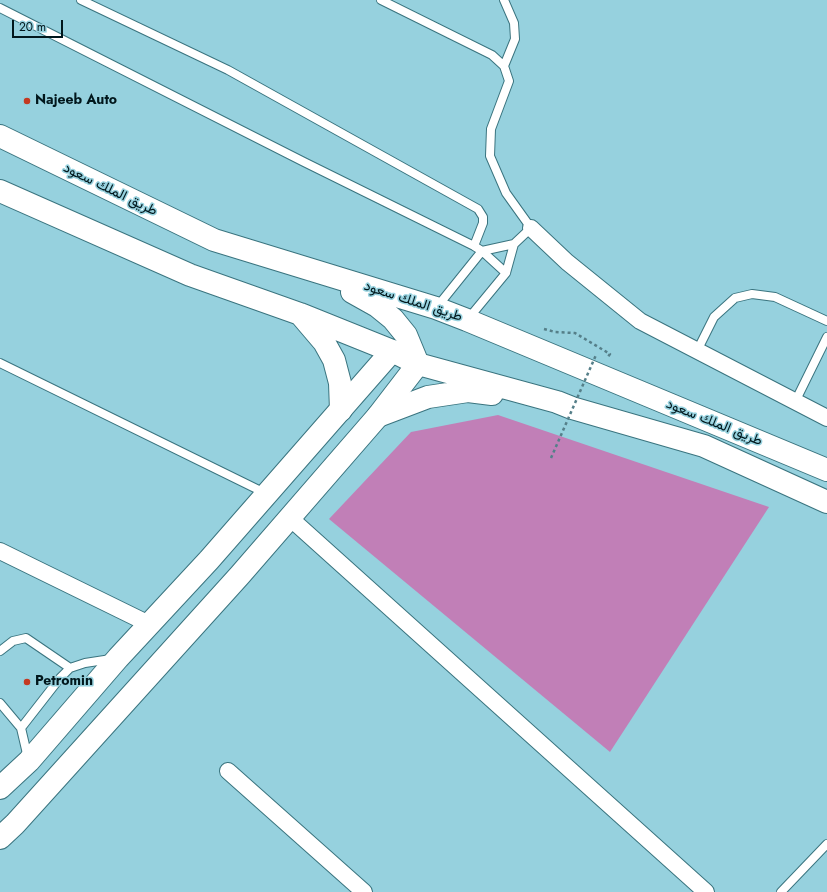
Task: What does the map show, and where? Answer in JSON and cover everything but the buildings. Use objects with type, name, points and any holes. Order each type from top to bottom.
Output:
[{"type":"main road","name":"طريق الملك سعود","points":[[0,136],[214,240],[436,308],[827,470]]},
{"type":"main road","name":"طريق الملك سعود","points":[[1,192],[190,275],[300,314],[392,351],[418,364],[557,402],[572,408],[704,446],[827,502]]},
{"type":"main road","points":[[0,838],[15,824],[182,640],[290,518],[378,416],[418,364],[406,335],[393,319],[377,306],[319,272]]},
{"type":"main road","points":[[300,314],[324,342],[334,360],[340,383],[341,410]]},
{"type":"main road","points":[[0,788],[29,761],[118,658],[209,560],[392,351]]},
{"type":"main road","points":[[378,416],[428,397],[468,391],[557,402]]},
{"type":"street","points":[[531,228],[567,262],[640,321],[827,418]]},
{"type":"street","points":[[290,518],[706,892]]},
{"type":"street","points":[[0,551],[149,624]]},
{"type":"street","points":[[228,771],[364,892]]},
{"type":"lane","points":[[81,0],[228,70],[478,209],[483,217],[483,223],[474,246]]},
{"type":"lane","points":[[381,0],[492,55],[504,66],[509,81],[491,129],[490,156],[506,193],[531,228],[514,244],[482,251],[436,308]]},
{"type":"lane","points":[[504,0],[514,23],[515,39],[504,66]]},
{"type":"lane","points":[[0,8],[304,162],[474,246],[482,251],[506,273]]},
{"type":"lane","points":[[467,320],[506,273],[514,244]]},
{"type":"lane","points":[[698,351],[714,317],[735,298],[752,294],[775,297],[827,321]]},
{"type":"lane","points":[[796,402],[827,337]]},
{"type":"lane","points":[[0,364],[267,494]]},
{"type":"lane","points":[[0,651],[14,640],[26,638],[70,668]]},
{"type":"lane","points":[[21,728],[70,668],[85,663],[118,658]]},
{"type":"lane","points":[[0,703],[21,728],[29,761]]},
{"type":"lane","points":[[781,892],[827,844]]},
{"type":"path","points":[[551,458],[596,355],[607,358],[610,354],[575,333]]},
{"type":"shaded area","points":[[498,415],[769,507],[610,752],[329,519],[411,432]]},
{"type":"place","name":"Najeeb Auto","points":[[27,101]]},
{"type":"place","name":"Petromin","points":[[27,682]]}]
